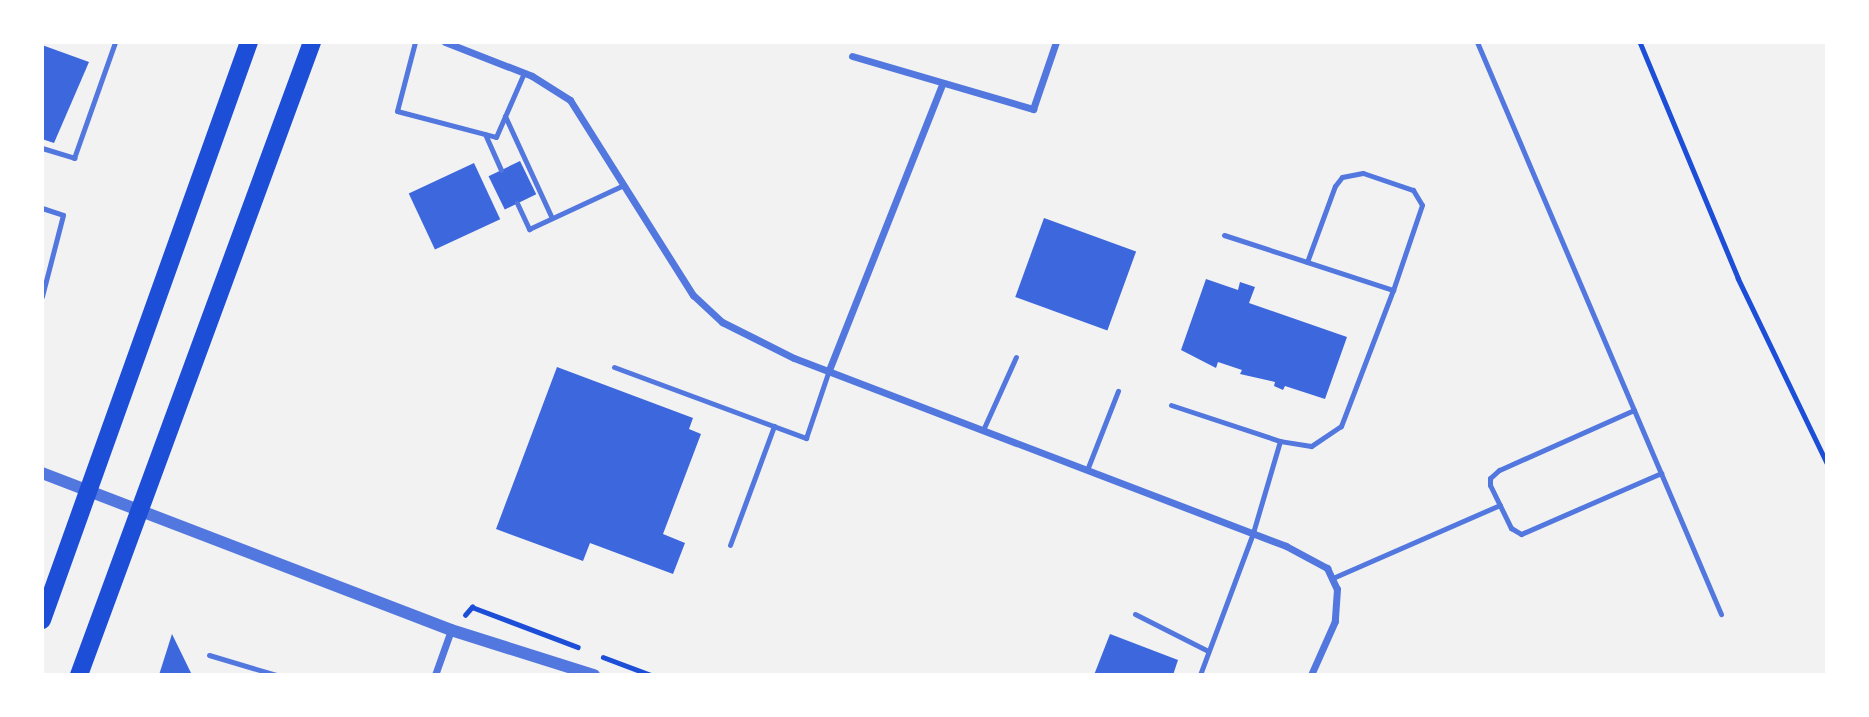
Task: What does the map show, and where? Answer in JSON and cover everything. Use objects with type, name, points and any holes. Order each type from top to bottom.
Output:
[{"type":"main road","points":[[42,620],[249,42]]},
{"type":"main road","points":[[79,675],[312,42]]},
{"type":"street","points":[[445,42],[524,73],[570,100],[693,295],[722,322],[793,358],[1313,558],[1335,577],[1335,621],[1311,675]]},
{"type":"street","points":[[852,55],[942,85],[1033,109],[1056,42]]},
{"type":"street","points":[[829,370],[942,85]]},
{"type":"street","points":[[42,473],[90,489],[451,630],[594,675]]},
{"type":"street","points":[[435,675],[451,630]]},
{"type":"lane","points":[[42,148],[74,158],[115,42]]},
{"type":"lane","points":[[415,42],[397,111],[496,137],[524,73]]},
{"type":"lane","points":[[1477,42],[1721,614]]},
{"type":"lane","points":[[505,116],[552,218]]},
{"type":"lane","points":[[485,134],[501,170]]},
{"type":"lane","points":[[1171,405],[1280,441],[1311,446],[1341,426],[1394,290],[1422,205],[1413,190],[1388,181],[1363,173],[1342,177],[1307,262]]},
{"type":"lane","points":[[517,203],[529,229],[624,185]]},
{"type":"lane","points":[[42,208],[63,215],[42,296]]},
{"type":"lane","points":[[1224,235],[1394,290]]},
{"type":"lane","points":[[983,430],[1016,357]]},
{"type":"lane","points":[[614,367],[806,438],[829,370]]},
{"type":"lane","points":[[1087,470],[1118,391]]},
{"type":"lane","points":[[1634,410],[1495,473],[1489,482],[1511,527],[1521,534],[1661,474]]},
{"type":"lane","points":[[730,545],[774,426]]},
{"type":"lane","points":[[1200,675],[1253,533],[1280,441]]},
{"type":"lane","points":[[1335,577],[1500,505]]},
{"type":"lane","points":[[1135,614],[1208,651]]},
{"type":"lane","points":[[209,655],[276,675]]},
{"type":"path","points":[[1640,42],[1738,278],[1827,463]]},
{"type":"building","points":[[42,45],[89,62],[54,143],[42,139]]},
{"type":"building","points":[[520,161],[536,194],[505,210],[489,176]]},
{"type":"building","points":[[474,163],[500,219],[435,250],[409,193]]},
{"type":"building","points":[[1044,218],[1136,252],[1107,330],[1015,297]]},
{"type":"building","points":[[1206,279],[1238,290],[1240,282],[1255,287],[1249,303],[1347,337],[1325,399],[1285,386],[1283,390],[1274,386],[1275,382],[1240,374],[1242,370],[1218,362],[1216,368],[1181,350]]},
{"type":"building","points":[[557,367],[693,418],[689,429],[701,434],[663,534],[685,543],[673,574],[590,543],[583,561],[496,529]]},
{"type":"building","points":[[172,634],[192,675],[159,675]]},
{"type":"building","points":[[1110,634],[1178,660],[1173,675],[1094,675]]}]
